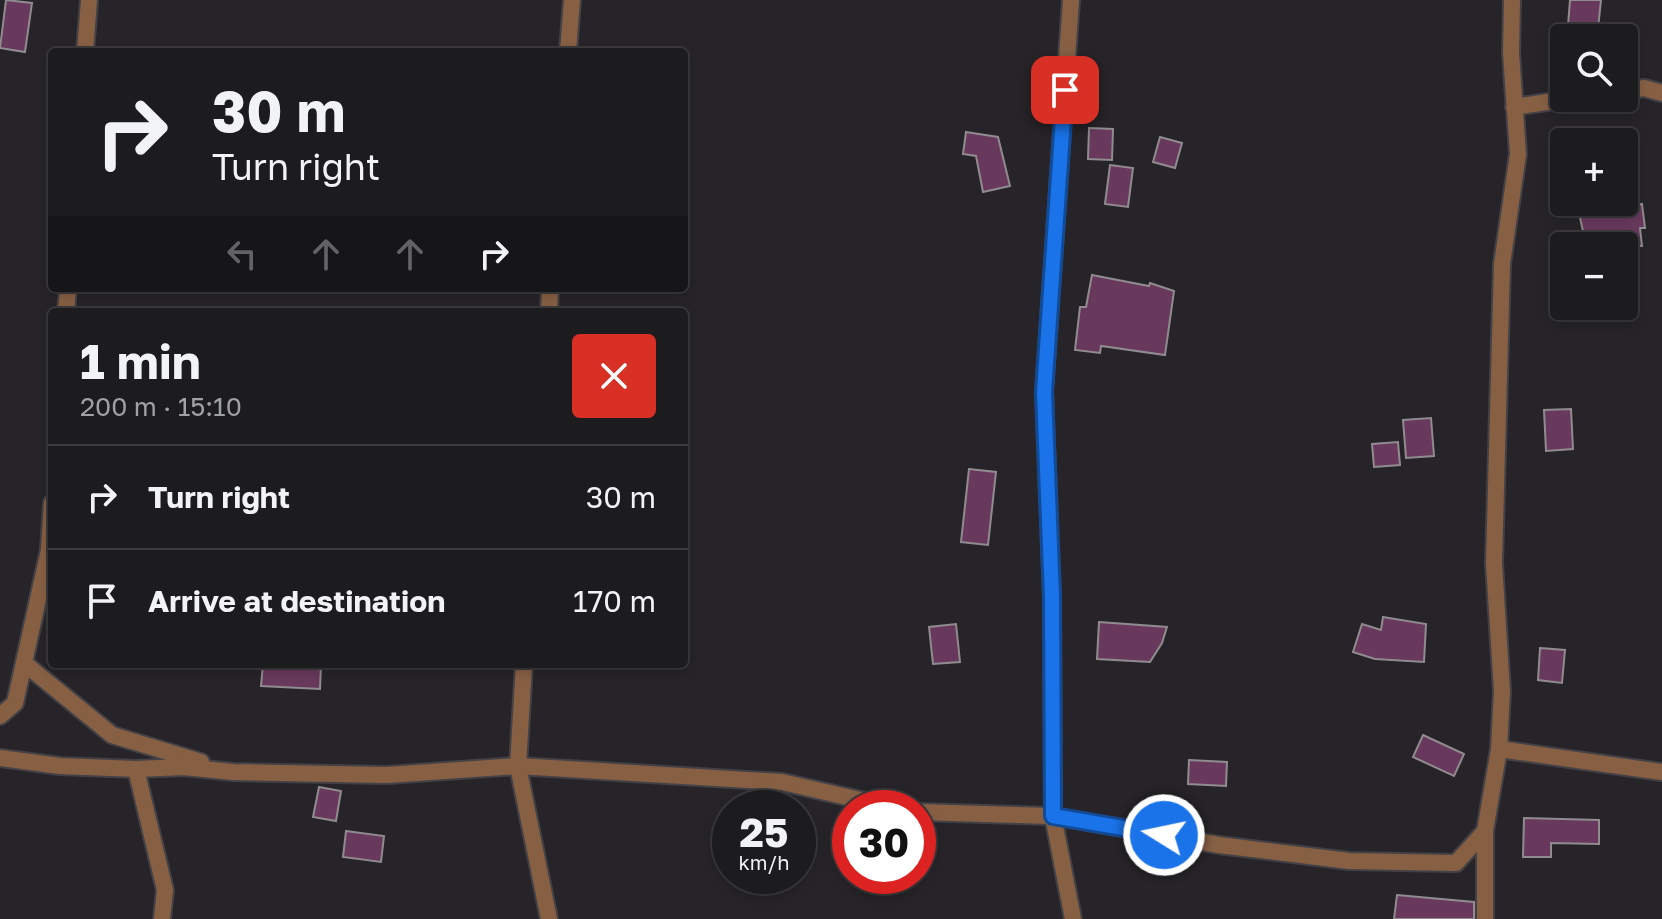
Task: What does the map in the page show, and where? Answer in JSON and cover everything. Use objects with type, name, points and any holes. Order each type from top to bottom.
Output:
[{"type":"street","points":[[85,48],[89,0]]},
{"type":"street","points":[[568,48],[572,0]]},
{"type":"street","points":[[1071,0],[1044,392],[1052,597],[1053,816],[1073,919]]},
{"type":"street","points":[[1485,919],[1485,831],[1499,749],[1502,691],[1494,563],[1502,264],[1518,154],[1512,0]]},
{"type":"street","points":[[1638,89],[1662,93]]},
{"type":"street","points":[[1514,107],[1550,102]]},
{"type":"street","points":[[0,716],[15,703],[48,555]]},
{"type":"street","points":[[24,663],[112,735],[233,772]]},
{"type":"street","points":[[524,668],[518,766],[549,919]]},
{"type":"street","points":[[1499,749],[1662,772]]},
{"type":"street","points":[[0,758],[60,766],[184,767],[233,772],[387,775],[518,766],[782,782],[832,794]]},
{"type":"street","points":[[136,769],[165,890],[162,919]]},
{"type":"street","points":[[936,813],[1053,816],[1219,845],[1349,861],[1456,863],[1485,831]]},
{"type":"building","points":[[6,0],[32,3],[25,52],[0,48]]},
{"type":"building","points":[[1570,0],[1601,0],[1598,24],[1568,24]]},
{"type":"building","points":[[1089,128],[1113,129],[1112,160],[1088,159]]},
{"type":"building","points":[[966,132],[998,137],[1010,186],[983,192],[976,156],[963,154]]},
{"type":"building","points":[[1160,137],[1182,143],[1175,168],[1153,162]]},
{"type":"building","points":[[1110,165],[1133,168],[1128,207],[1105,204]]},
{"type":"building","points":[[1642,204],[1645,228],[1640,228],[1642,246],[1638,246],[1638,232],[1583,232],[1580,216],[1638,216],[1638,205]]},
{"type":"building","points":[[1092,275],[1149,286],[1150,283],[1174,291],[1165,355],[1101,346],[1100,353],[1075,350],[1080,307],[1086,307]]},
{"type":"building","points":[[1571,409],[1573,449],[1546,451],[1544,410]]},
{"type":"building","points":[[1431,418],[1434,456],[1406,458],[1403,420]]},
{"type":"building","points":[[1398,442],[1400,465],[1374,467],[1372,444]]},
{"type":"building","points":[[969,469],[996,472],[988,545],[961,542]]},
{"type":"building","points":[[1383,617],[1426,624],[1424,662],[1375,659],[1353,652],[1362,624],[1381,630]]},
{"type":"building","points":[[1099,622],[1167,627],[1162,643],[1150,662],[1097,659]]},
{"type":"building","points":[[956,624],[960,662],[933,664],[929,627]]},
{"type":"building","points":[[1540,648],[1565,650],[1562,683],[1538,680]]},
{"type":"building","points":[[263,668],[321,668],[320,689],[261,686]]},
{"type":"building","points":[[1423,735],[1464,754],[1454,776],[1413,757]]},
{"type":"building","points":[[1189,760],[1227,762],[1226,786],[1188,784]]},
{"type":"building","points":[[319,787],[341,791],[336,821],[313,817]]},
{"type":"building","points":[[1524,818],[1599,820],[1599,844],[1551,843],[1551,857],[1523,857]]},
{"type":"building","points":[[346,831],[384,836],[381,862],[343,857]]},
{"type":"building","points":[[1397,895],[1474,902],[1474,919],[1394,919]]},
{"type":"route","points":[[1065,90],[1044,392],[1052,597],[1053,816],[1164,835]]}]
